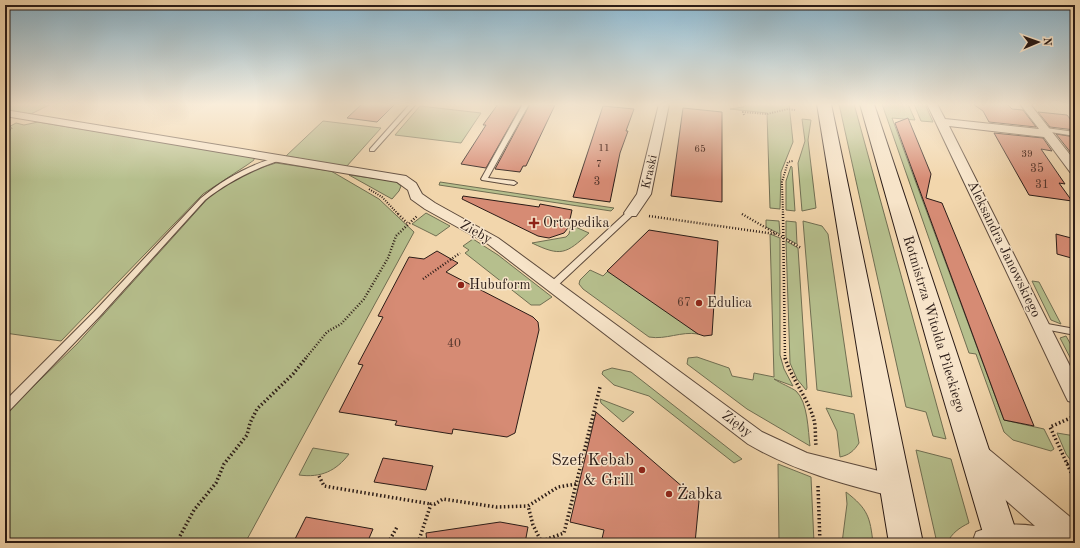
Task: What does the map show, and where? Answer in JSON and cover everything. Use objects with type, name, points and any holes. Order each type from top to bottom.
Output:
[{"type":"main road","points":[[829,130],[894,486],[906,543]]},
{"type":"main road","name":"Rotmistrza Witolda Pileckiego","points":[[876,130],[974,454],[997,541]]},
{"type":"street","name":"Zięby","points":[[103,130],[401,179],[411,184],[416,191],[416,196],[430,206],[493,241],[750,434],[773,449],[817,468],[894,486]]},
{"type":"street","name":"Kraski","points":[[637,214],[644,194],[658,130]]},
{"type":"street","name":"Aleksandra Janowskiego","points":[[945,130],[1075,395]]},
{"type":"street","points":[[1021,130],[1047,132]]},
{"type":"street","points":[[1045,130],[1075,169]]},
{"type":"street","points":[[974,454],[1058,527],[1075,539]]},
{"type":"street","points":[[997,541],[1022,538],[1045,543]]},
{"type":"lane","points":[[372,150],[390,130]]},
{"type":"lane","points":[[512,130],[484,179],[514,183]]},
{"type":"lane","points":[[1047,132],[1075,134]]},
{"type":"lane","points":[[5,408],[97,314],[202,199],[218,186],[248,169],[281,158]]},
{"type":"lane","points":[[553,285],[637,214]]},
{"type":"lane","points":[[1042,326],[1075,332]]},
{"type":"path","points":[[793,161],[788,162],[782,177],[784,358],[787,367],[805,399],[814,420],[816,451]]},
{"type":"path","points":[[332,167],[382,197],[408,224]]},
{"type":"path","points":[[180,536],[194,510],[216,483],[224,464],[247,435],[250,423],[257,409],[293,374],[328,332],[341,324],[353,313],[364,299],[388,258],[396,236],[430,206]]},
{"type":"path","points":[[637,214],[775,234]]},
{"type":"path","points":[[742,214],[801,248]]},
{"type":"path","points":[[748,230],[748,235]]},
{"type":"path","points":[[423,279],[460,253]]},
{"type":"path","points":[[528,506],[533,525],[542,542],[564,533],[600,386]]},
{"type":"path","points":[[1075,416],[1050,427],[1075,482]]},
{"type":"path","points":[[1067,464],[1075,462]]},
{"type":"path","points":[[319,476],[324,486],[431,504],[435,504],[443,499],[493,508],[528,506],[558,487],[576,484]]},
{"type":"path","points":[[817,480],[821,532],[820,543]]},
{"type":"path","points":[[418,543],[431,504]]},
{"type":"path","points":[[388,543],[397,527]]},
{"type":"green space","points":[[5,130],[85,130],[254,157],[254,160],[203,194],[61,341],[5,333]]},
{"type":"green space","points":[[314,130],[380,130],[346,167],[286,156]]},
{"type":"green space","points":[[400,130],[470,130],[461,143],[395,135]]},
{"type":"green space","points":[[768,130],[792,130],[793,142],[781,172],[780,209],[770,208]]},
{"type":"green space","points":[[803,130],[810,130],[808,140],[816,208],[802,211],[798,163],[805,141]]},
{"type":"green space","points":[[845,130],[861,130],[946,439],[933,436],[926,412],[906,407]]},
{"type":"green space","points":[[891,130],[896,130],[1004,420],[1044,429],[1054,449],[1051,451],[1013,440],[1004,432],[976,354],[969,353]]},
{"type":"green space","points":[[276,163],[331,171],[379,199],[414,232],[245,543],[5,543],[5,414],[77,344],[211,195],[244,173]]},
{"type":"green space","points":[[791,166],[795,211],[786,210],[786,181]]},
{"type":"green space","points":[[349,175],[395,181],[401,186],[399,191],[392,199]]},
{"type":"green space","points":[[440,182],[614,208],[611,211],[439,185]]},
{"type":"green space","points":[[426,213],[450,226],[436,236],[412,224]]},
{"type":"green space","points":[[766,220],[779,221],[780,234],[766,227]]},
{"type":"green space","points":[[786,221],[796,222],[797,244],[786,238]]},
{"type":"green space","points":[[803,221],[822,226],[828,234],[852,397],[817,390]]},
{"type":"green space","points":[[571,225],[589,233],[569,249],[557,252],[532,243],[566,237],[569,234]]},
{"type":"green space","points":[[770,234],[780,238],[780,355],[784,369],[793,386],[774,379],[796,391],[800,396],[807,417],[810,446],[747,409],[687,364],[688,358],[697,357],[729,368],[732,376],[753,380],[754,373],[774,377]]},
{"type":"green space","points":[[473,239],[498,255],[552,297],[540,305],[531,305],[465,253],[469,250],[463,246]]},
{"type":"green space","points":[[786,241],[798,248],[806,390],[797,379],[790,363]]},
{"type":"green space","points":[[610,269],[698,334],[692,333],[655,338],[649,337],[583,289],[579,284],[580,280],[590,270],[603,276]]},
{"type":"green space","points":[[1032,281],[1039,282],[1061,324],[1051,320]]},
{"type":"green space","points":[[1066,336],[1075,352],[1075,367],[1060,338]]},
{"type":"green space","points":[[612,368],[631,372],[742,459],[734,463],[649,396],[614,385],[602,374],[603,371]]},
{"type":"green space","points":[[600,399],[634,412],[623,422],[601,403]]},
{"type":"green space","points":[[826,408],[854,414],[859,443],[849,454],[840,457],[837,431]]},
{"type":"green space","points":[[1057,433],[1075,436],[1075,466],[1066,454]]},
{"type":"green space","points":[[313,448],[349,454],[339,465],[327,472],[307,476],[299,475]]},
{"type":"green space","points":[[916,450],[951,459],[969,523],[956,531],[947,543],[937,543]]},
{"type":"green space","points":[[778,464],[811,477],[814,543],[779,543]]},
{"type":"green space","points":[[846,492],[859,503],[867,514],[871,526],[873,543],[842,543],[847,504]]},
{"type":"building","points":[[483,130],[508,130],[486,168],[461,164]]},
{"type":"building","points":[[516,130],[543,130],[526,166],[523,166],[520,172],[495,169]]},
{"type":"building","points":[[595,130],[627,130],[626,131],[628,131],[620,153],[610,202],[573,197]]},
{"type":"building","points":[[680,130],[722,130],[722,202],[671,196]]},
{"type":"building","points":[[897,130],[913,130],[931,174],[926,198],[942,203],[1034,426],[1004,420]]},
{"type":"building","points":[[994,133],[1043,138],[1052,151],[1041,149],[1065,184],[1059,183],[1072,201],[1029,195]]},
{"type":"building","points":[[1056,134],[1075,137],[1075,153],[1071,153]]},
{"type":"building","points":[[463,196],[539,207],[540,204],[572,210],[568,228],[564,233],[549,238],[538,236],[462,199]]},
{"type":"building","points":[[649,230],[718,241],[712,335],[704,336],[698,334],[607,271]]},
{"type":"building","points":[[1056,234],[1075,239],[1075,259],[1057,254]]},
{"type":"building","points":[[437,251],[458,263],[446,272],[533,317],[538,322],[539,330],[515,433],[507,437],[453,429],[452,434],[395,425],[397,421],[339,412],[363,365],[358,364],[383,317],[378,316],[409,257],[424,259]]},
{"type":"building","points":[[596,412],[699,501],[695,543],[601,543],[604,530],[570,522]]},
{"type":"building","points":[[383,458],[433,466],[426,490],[374,482]]},
{"type":"building","points":[[306,517],[373,529],[367,543],[293,543]]},
{"type":"building","points":[[500,522],[528,527],[525,543],[427,543],[426,533]]},
{"type":"place","name":"Ortopedika","points":[[534,223]]},
{"type":"place","name":"Hubuform","points":[[461,285]]},
{"type":"place","name":"Edulica","points":[[699,303]]},
{"type":"place","name":"Szef Kebab & Grill","points":[[642,470]]},
{"type":"place","name":"Żabka","points":[[669,494]]}]
